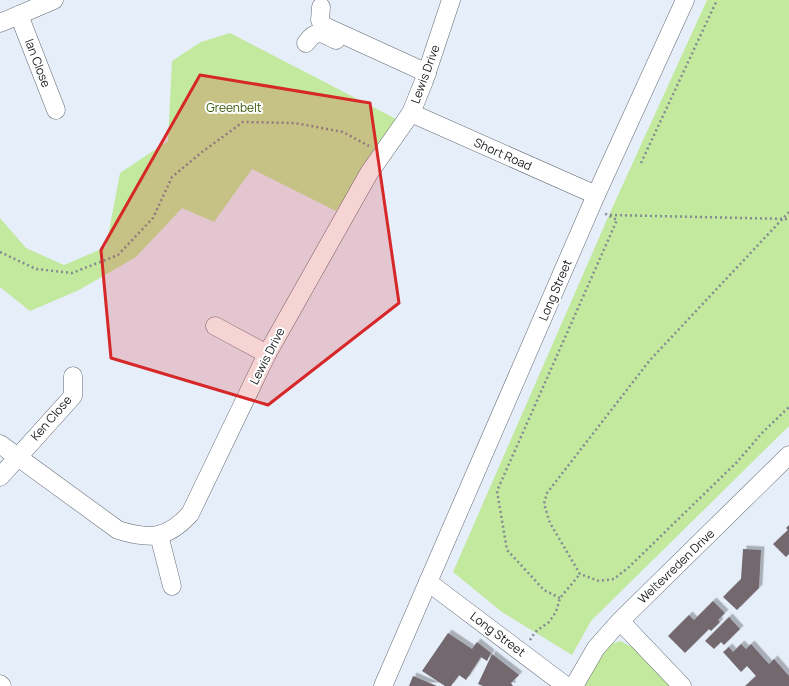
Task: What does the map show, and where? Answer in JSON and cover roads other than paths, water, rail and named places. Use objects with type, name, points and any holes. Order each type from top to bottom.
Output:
[{"type":"street","points":[[0,23],[54,0]]},
{"type":"street","name":"Lewis Drive","points":[[0,444],[118,530],[134,535],[150,537],[167,534],[180,525],[190,514],[267,354],[382,154],[411,113],[451,0]]},
{"type":"street","name":"Long Street","points":[[383,686],[596,196],[685,0]]},
{"type":"street","points":[[321,6],[320,20],[324,26],[425,77]]},
{"type":"street","name":"Ian Close","points":[[19,15],[56,110]]},
{"type":"street","points":[[306,43],[312,35],[316,33],[323,34],[425,77]]},
{"type":"street","name":"Short Road","points":[[411,113],[596,196]]},
{"type":"street","points":[[215,326],[267,354]]},
{"type":"street","name":"Ken Close","points":[[0,477],[73,396],[72,376]]},
{"type":"street","name":"Weltevreden Drive","points":[[574,686],[596,648],[620,621],[789,455]]},
{"type":"street","points":[[159,535],[172,586]]},
{"type":"street","name":"Long Street","points":[[428,582],[566,686]]},
{"type":"street","points":[[620,621],[682,686]]},
{"type":"park label","name":"Greenbelt","points":[[234,107]]}]
